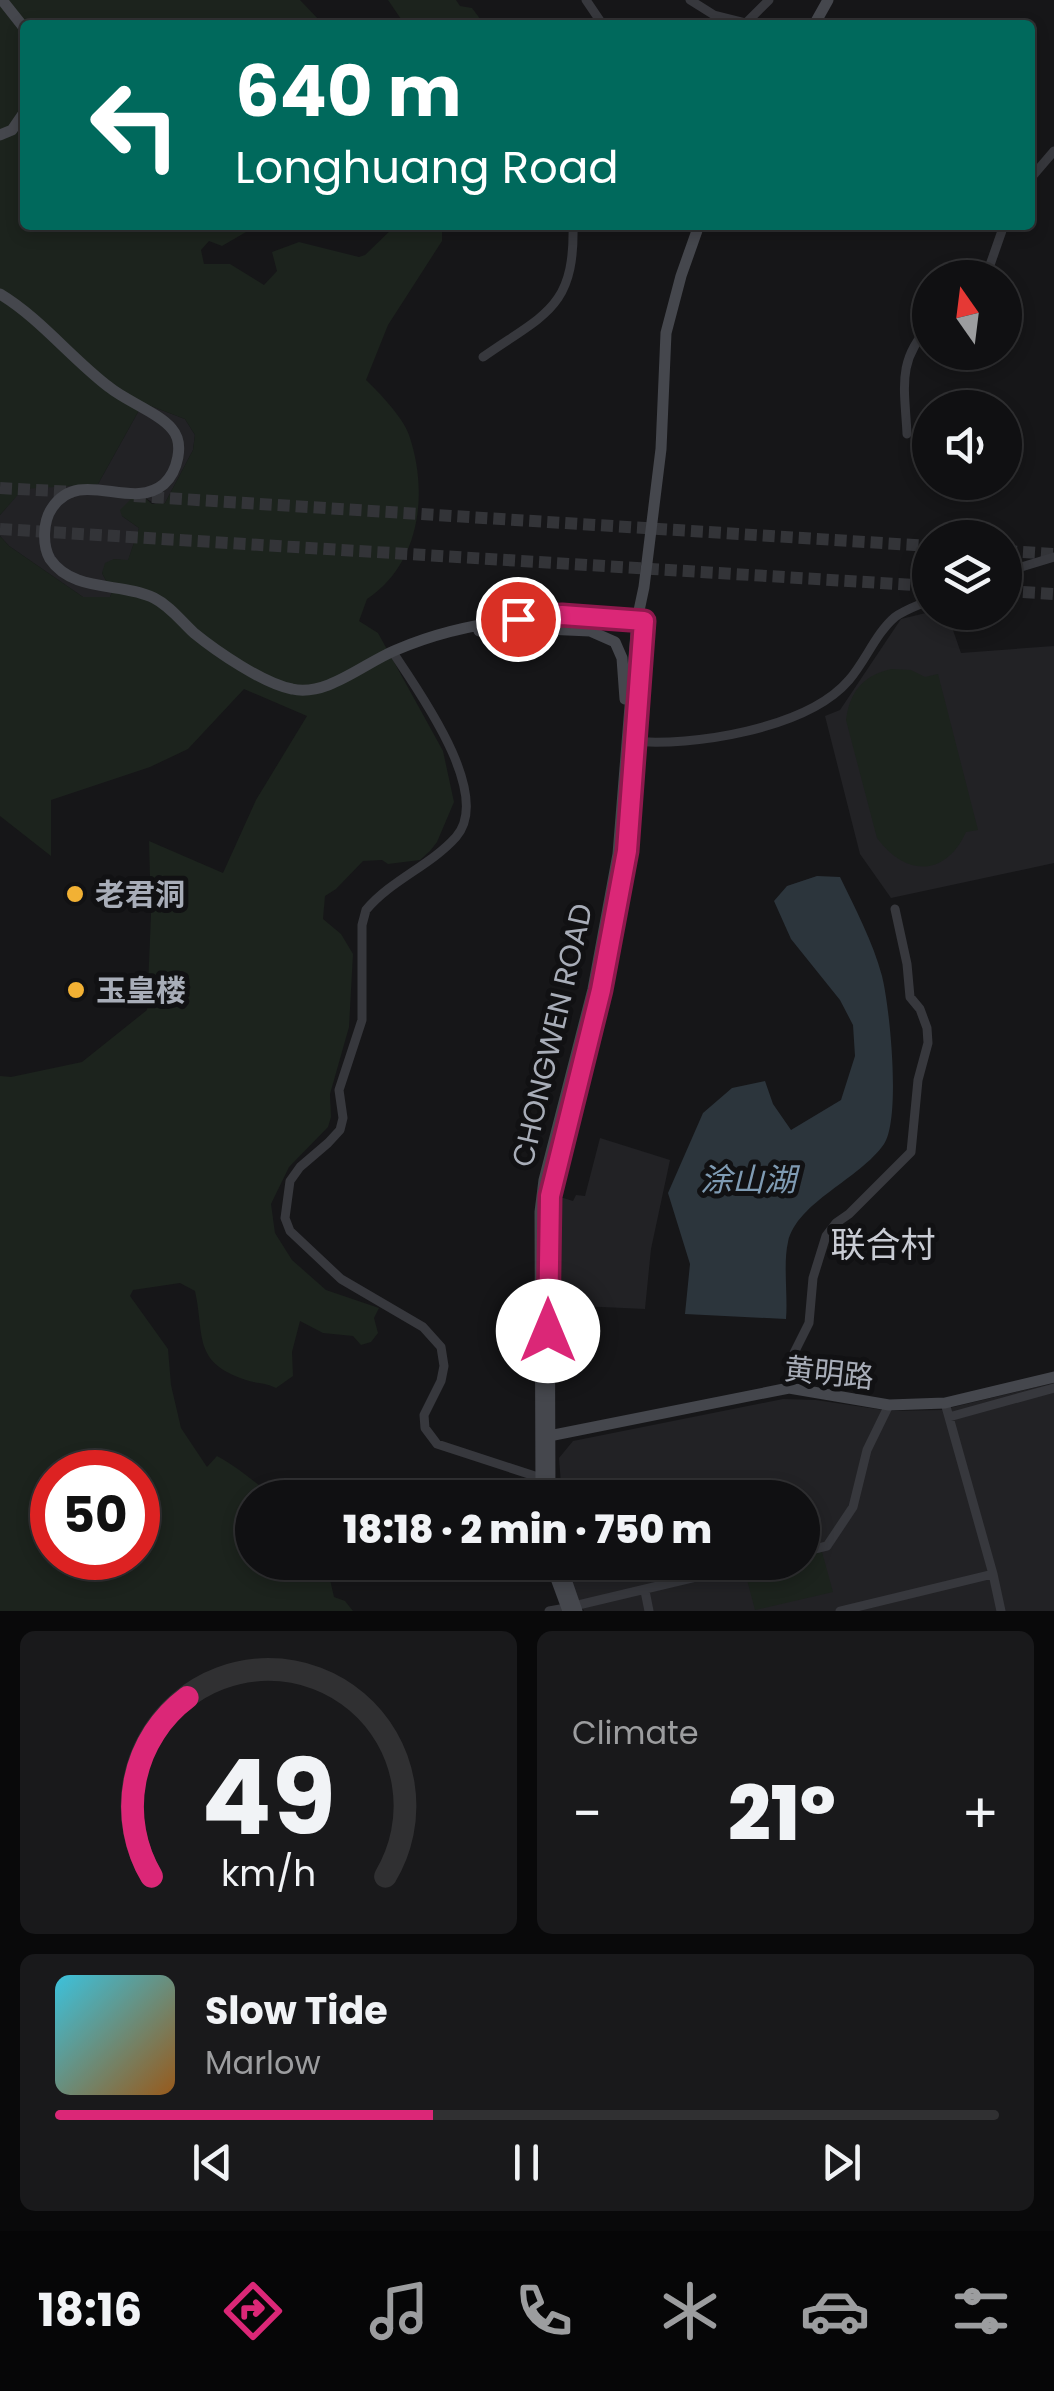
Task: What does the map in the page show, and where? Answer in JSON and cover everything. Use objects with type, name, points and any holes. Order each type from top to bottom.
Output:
[{"type":"main road","points":[[2,0],[20,23]]},
{"type":"main road","points":[[0,136],[12,130],[20,118]]},
{"type":"main road","name":"CHONGWEN ROAD","points":[[541,1478],[550,1196],[601,990],[629,838],[641,623],[660,449],[666,334],[697,230]]},
{"type":"main road","points":[[0,294],[110,388],[173,430],[179,445],[178,462],[164,484],[149,492],[88,488],[69,492],[54,505],[47,518],[46,549],[51,560],[63,572],[82,581],[152,597],[197,635],[289,689],[313,692],[392,651],[444,631],[563,620],[641,623]]},
{"type":"main road","points":[[522,624],[590,631],[615,642],[622,658],[633,741]]},
{"type":"main road","name":"黄明路","points":[[544,1437],[789,1388],[889,1404],[945,1404],[1054,1377]]},
{"type":"main road","name":"CHONGWEN ROAD","points":[[544,1437],[548,1480]]},
{"type":"main road","points":[[558,1580],[571,1609]]},
{"type":"main road","points":[[564,1580],[571,1609]]},
{"type":"street","points":[[690,0],[714,15],[734,20]]},
{"type":"street","points":[[749,20],[769,0]]},
{"type":"street","points":[[1035,174],[1054,151]]},
{"type":"street","points":[[483,357],[554,307],[568,283],[573,230]]},
{"type":"street","points":[[992,260],[1002,230]]},
{"type":"street","points":[[907,434],[904,368],[912,347]]},
{"type":"street","points":[[1022,566],[1054,556]]},
{"type":"street","points":[[633,741],[681,743],[798,716],[828,700],[849,680],[895,618],[912,609]]},
{"type":"street","points":[[392,651],[447,737],[465,798],[464,821],[445,848],[366,910],[362,926],[362,1020],[339,1090],[344,1118],[340,1130],[300,1166],[290,1181],[285,1218],[290,1231],[329,1269],[423,1327],[441,1347],[441,1382],[424,1415],[424,1428],[436,1444],[541,1478]]},
{"type":"street","points":[[789,1388],[789,1368],[809,1323],[813,1278],[826,1236],[911,1152],[918,1080],[928,1043],[920,1009],[910,997],[895,909]]},
{"type":"street","points":[[949,1418],[1054,1388]]},
{"type":"street","points":[[820,1548],[827,1546],[853,1507],[867,1450],[889,1404]]},
{"type":"street","points":[[945,1404],[1001,1611]]},
{"type":"street","points":[[840,1611],[993,1574]]},
{"type":"street","points":[[550,1611],[689,1580]]},
{"type":"street","points":[[645,1591],[649,1611]]},
{"type":"shaded area","points":[[0,0],[300,0],[319,20],[20,20],[20,230],[249,230],[222,246],[209,241],[201,250],[204,264],[230,264],[264,285],[277,271],[272,252],[299,242],[359,257],[391,230],[442,230],[442,241],[388,325],[366,380],[406,429],[415,457],[418,503],[409,547],[399,567],[367,599],[359,621],[378,633],[443,751],[454,802],[437,842],[420,860],[388,864],[382,860],[363,861],[325,896],[323,919],[341,934],[353,954],[349,1027],[330,1094],[328,1127],[289,1167],[271,1204],[275,1233],[292,1260],[326,1290],[379,1308],[374,1318],[378,1333],[371,1342],[361,1345],[353,1336],[323,1333],[300,1321],[292,1352],[293,1376],[276,1388],[229,1373],[209,1356],[201,1334],[195,1291],[180,1283],[133,1290],[130,1296],[168,1349],[181,1428],[207,1467],[217,1456],[253,1480],[235,1480],[235,1580],[330,1580],[334,1597],[345,1601],[353,1611],[0,1611],[0,1076],[82,1062],[147,1010],[149,841],[223,873],[256,800],[307,716],[244,689],[188,749],[150,767],[51,800],[51,856],[0,816],[0,536],[83,597],[110,597],[112,592],[102,573],[105,563],[128,560],[139,528],[120,510],[138,492],[152,504],[165,503],[193,450],[195,435],[185,419],[143,403],[98,484],[23,489],[0,515]]},
{"type":"shaded area","points":[[388,0],[456,0],[460,6],[472,8],[481,20],[401,20]]},
{"type":"shaded area","points":[[143,403],[185,419],[195,435],[193,450],[165,503],[157,505],[142,496],[122,516],[139,528],[128,561],[114,559],[102,573],[112,592],[110,597],[83,597],[9,546],[0,536],[0,515],[23,488],[98,484]]},
{"type":"shaded area","points":[[912,616],[912,630],[953,630],[961,653],[1054,646],[1054,863],[891,898],[860,854],[825,716],[840,710],[901,619]]},
{"type":"shaded area","points":[[891,669],[911,670],[925,677],[938,674],[978,830],[966,832],[947,858],[936,864],[912,865],[900,860],[877,838],[846,720],[860,686]]},
{"type":"shaded area","points":[[600,1138],[670,1160],[651,1249],[645,1309],[558,1305],[557,1196],[573,1201],[576,1195],[585,1196]]},
{"type":"shaded area","points":[[1054,1383],[1054,1611],[584,1611],[571,1580],[820,1580],[820,1480],[561,1480],[559,1458],[573,1441],[783,1399],[890,1411],[941,1410]]},
{"type":"shaded area","points":[[820,1553],[833,1592],[755,1610],[747,1580],[820,1580]]},
{"type":"water","name":"涂山湖","points":[[817,876],[840,877],[882,976],[892,1062],[889,1131],[873,1157],[816,1203],[794,1228],[787,1250],[786,1319],[685,1314],[690,1264],[668,1193],[703,1113],[732,1088],[765,1081],[773,1104],[791,1130],[841,1100],[855,1056],[853,1025],[840,1000],[791,939],[774,901],[787,886]]},
{"type":"tunnel","points":[[0,488],[74,492]]},
{"type":"tunnel","points":[[134,496],[912,545]]},
{"type":"tunnel","points":[[0,529],[912,585]]},
{"type":"tunnel","points":[[1022,552],[1054,554]]},
{"type":"tunnel","points":[[1022,592],[1054,594]]},
{"type":"place","name":"老君洞","points":[[75,894]]},
{"type":"place","name":"玉皇楼","points":[[76,990]]},
{"type":"district","name":"联合村","points":[[883,1244]]},
{"type":"route","points":[[518,619],[562,615],[644,621],[627,851],[601,990],[550,1196],[548,1331]]}]
